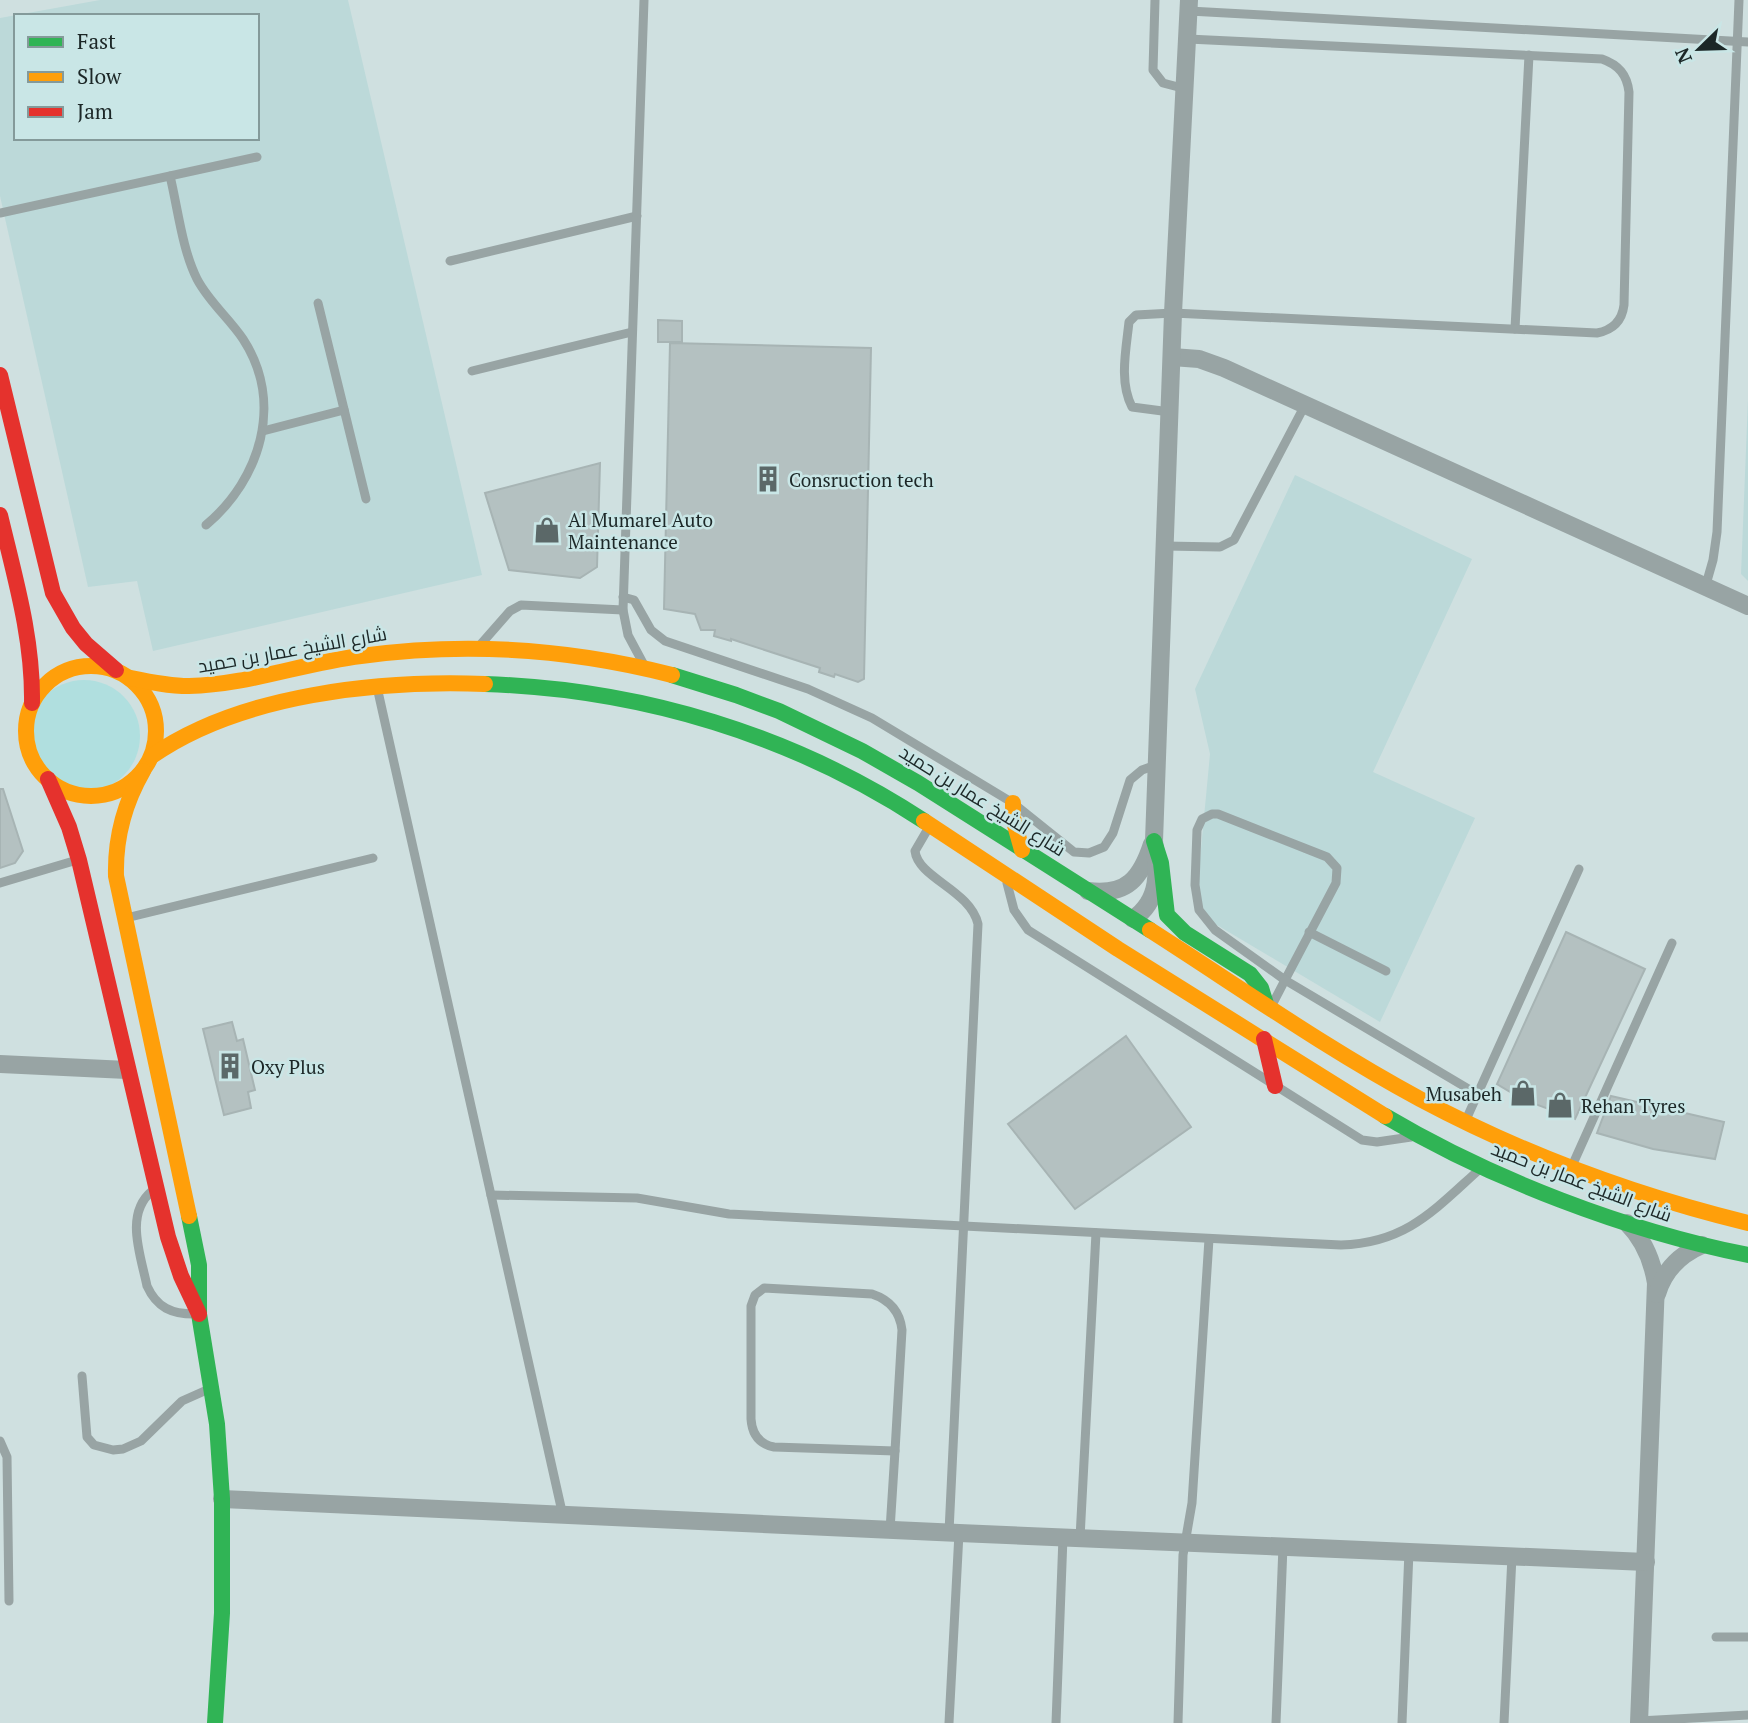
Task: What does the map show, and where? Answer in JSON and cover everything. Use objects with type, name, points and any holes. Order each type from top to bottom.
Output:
[{"type":"street","points":[[957,843],[976,844],[986,848],[1104,920],[1118,923],[1133,919],[1148,906],[1155,888],[1156,765],[1164,546],[1189,5]]},
{"type":"street","points":[[1172,357],[1212,362],[1748,606]]},
{"type":"street","points":[[0,375],[53,593],[73,628],[93,651],[131,678],[144,691],[152,706],[156,723],[152,756],[126,804],[117,839],[116,876],[198,1256],[201,1281],[199,1314],[212,1388],[222,1499],[222,1613],[215,1723]]},
{"type":"street","points":[[1,521],[11,580],[32,655],[32,702]]},
{"type":"street","name":"شارع الشيخ عمار بن حميد","points":[[131,678],[175,687],[204,687],[364,655],[473,650],[560,654],[646,668],[733,694],[818,728],[903,774],[1374,1073],[1464,1123],[1570,1170],[1659,1201],[1748,1223]]},
{"type":"street","points":[[117,670],[84,665],[53,677],[41,688],[32,702],[27,716],[27,743],[38,769],[67,791],[89,796],[120,790],[143,771]]},
{"type":"street","name":"شارع الشيخ عمار بن حميد","points":[[152,756],[191,730],[220,718],[324,695],[377,686],[429,682],[548,686],[610,694],[670,707],[726,724],[874,790],[1167,980],[1420,1135],[1482,1167],[1551,1196],[1627,1223],[1748,1255]]},
{"type":"street","points":[[48,779],[79,860],[127,1070],[177,1268],[199,1314]]},
{"type":"street","points":[[1013,803],[1013,818],[1022,850]]},
{"type":"street","points":[[1088,891],[1110,891],[1129,883],[1144,867],[1154,841]]},
{"type":"street","points":[[1154,841],[1161,863],[1167,915],[1185,933],[1250,974],[1261,988],[1268,1006]]},
{"type":"street","points":[[1264,1040],[1275,1086]]},
{"type":"street","points":[[0,1065],[127,1070]]},
{"type":"street","points":[[1627,1223],[1637,1233],[1650,1256],[1656,1283],[1639,1722]]},
{"type":"street","points":[[1656,1297],[1672,1265],[1702,1245]]},
{"type":"street","points":[[222,1499],[1646,1562]]},
{"type":"lane","points":[[644,0],[623,610],[628,635],[646,668]]},
{"type":"lane","points":[[1155,0],[1153,70],[1163,83],[1186,89]]},
{"type":"lane","points":[[1705,588],[1717,532],[1739,0]]},
{"type":"lane","points":[[1189,5],[1748,42]]},
{"type":"lane","points":[[1170,412],[1132,407],[1126,396],[1125,362],[1129,322],[1136,315],[1173,313],[1605,332],[1619,321],[1624,305],[1628,83],[1619,67],[1602,59],[1188,39]]},
{"type":"lane","points":[[1515,329],[1528,55]]},
{"type":"lane","points":[[0,212],[257,157]]},
{"type":"lane","points":[[170,176],[196,276],[244,341],[258,369],[264,399],[263,430],[255,461],[240,488],[206,525]]},
{"type":"lane","points":[[450,261],[637,216]]},
{"type":"lane","points":[[318,303],[366,499]]},
{"type":"lane","points":[[472,372],[632,332]]},
{"type":"lane","points":[[1164,546],[1220,547],[1234,540],[1305,405]]},
{"type":"lane","points":[[263,430],[344,410]]},
{"type":"lane","points":[[623,597],[634,600],[651,630],[665,641],[775,677],[841,703],[903,735],[1013,803],[1074,852],[1097,851],[1109,840],[1130,780],[1142,770],[1156,765]]},
{"type":"lane","points":[[473,650],[510,611],[521,605],[623,610]]},
{"type":"lane","points":[[377,686],[563,1516]]},
{"type":"lane","points":[[1268,1006],[1285,980],[1338,878],[1338,868],[1327,857],[1218,814],[1206,816],[1197,830],[1195,885],[1199,910],[1214,930],[1285,980],[1477,1094]]},
{"type":"lane","points":[[930,824],[917,845],[916,857],[923,867],[968,903],[978,924],[964,1226],[949,1723]]},
{"type":"lane","points":[[123,918],[373,858]]},
{"type":"lane","points":[[0,883],[79,860]]},
{"type":"lane","points":[[1464,1123],[1579,869]]},
{"type":"lane","points":[[1005,874],[1014,910],[1028,930],[1275,1086],[1362,1140],[1377,1142],[1420,1135]]},
{"type":"lane","points":[[1310,932],[1386,971]]},
{"type":"lane","points":[[1570,1170],[1672,943]]},
{"type":"lane","points":[[491,1195],[617,1197],[677,1203],[729,1214],[1341,1245],[1373,1242],[1418,1223],[1482,1167]]},
{"type":"lane","points":[[157,1188],[144,1200],[136,1223],[147,1286],[156,1301],[170,1311],[199,1314]]},
{"type":"lane","points":[[1056,1723],[1096,1233]]},
{"type":"lane","points":[[1178,1723],[1184,1542],[1192,1503],[1209,1238]]},
{"type":"lane","points":[[890,1530],[895,1451],[902,1330],[893,1307],[872,1294],[769,1287],[759,1291],[751,1306],[751,1419],[757,1438],[762,1443],[775,1447],[895,1451]]},
{"type":"lane","points":[[82,1376],[87,1437],[94,1445],[113,1450],[141,1441],[182,1401],[212,1388]]},
{"type":"lane","points":[[0,1441],[6,1457],[9,1601]]},
{"type":"lane","points":[[1276,1723],[1283,1546]]},
{"type":"lane","points":[[1402,1723],[1409,1551]]},
{"type":"lane","points":[[1504,1723],[1512,1556]]},
{"type":"lane","points":[[1716,1637],[1748,1637]]},
{"type":"lane","points":[[1639,1722],[1748,1715]]},
{"type":"shaded area","points":[[100,0],[348,0],[482,575],[153,651],[137,581],[88,587],[0,196],[0,18],[14,15],[14,140],[259,140],[259,14],[22,14]]},
{"type":"shaded area","points":[[1748,399],[1748,581],[1741,574]]},
{"type":"shaded area","points":[[1295,475],[1472,559],[1373,772],[1475,818],[1380,1022],[1195,912],[1210,754],[1195,689]]},
{"type":"shaded area","points":[[84,680],[105,684],[124,696],[136,715],[140,736],[136,757],[124,776],[105,788],[84,792],[63,788],[44,776],[32,757],[28,736],[32,715],[44,696],[63,684]]},
{"type":"building","points":[[658,320],[682,321],[682,342],[658,342]]},
{"type":"building","name":"Consruction tech","points":[[670,343],[871,348],[864,679],[858,682],[835,674],[834,677],[819,672],[820,668],[714,636],[715,630],[701,630],[695,614],[664,609]]},
{"type":"building","name":"Al Mumarel Auto Maintenance","points":[[600,463],[597,567],[580,578],[509,570],[485,493]]},
{"type":"building","points":[[0,789],[3,789],[23,851],[15,863],[0,868]]},
{"type":"building","points":[[1566,932],[1645,969],[1575,1119],[1522,1099],[1497,1084]]},
{"type":"building","name":"Oxy Plus","points":[[232,1022],[237,1041],[243,1039],[255,1090],[248,1092],[251,1108],[224,1115],[203,1029]]},
{"type":"building","points":[[1126,1036],[1191,1127],[1075,1209],[1008,1124]]},
{"type":"building","points":[[1611,1096],[1724,1122],[1715,1159],[1653,1149],[1597,1133]]},
{"type":"traffic: fast","points":[[672,675],[779,711],[862,751],[918,783],[1150,930]]},
{"type":"traffic: fast","points":[[485,684],[601,695],[714,722],[769,741],[822,764],[924,821]]},
{"type":"traffic: fast","points":[[1154,841],[1161,863],[1167,915],[1185,933],[1250,974],[1261,988],[1266,1004]]},
{"type":"traffic: fast","points":[[1385,1116],[1469,1161],[1561,1200],[1655,1232],[1748,1255]]},
{"type":"traffic: fast","points":[[189,1216],[199,1265],[199,1314],[217,1424],[222,1499],[222,1613],[215,1723]]},
{"type":"traffic: slow","points":[[131,678],[174,685],[211,685],[361,656],[439,649],[517,650],[556,654],[672,675]]},
{"type":"traffic: slow","points":[[91,666],[116,671],[137,685],[151,706],[156,731],[151,756],[137,777],[116,791],[91,796],[66,791],[45,777],[31,756],[26,731],[31,706],[45,685],[66,671],[91,666]]},
{"type":"traffic: slow","points":[[152,756],[188,735],[227,718],[312,695],[401,685],[485,684]]},
{"type":"traffic: slow","points":[[143,771],[122,822],[116,876],[189,1216]]},
{"type":"traffic: slow","points":[[1013,803],[1013,818],[1022,850]]},
{"type":"traffic: slow","points":[[924,821],[1118,949],[1385,1116]]},
{"type":"traffic: slow","points":[[1150,930],[1351,1060],[1460,1119],[1580,1172],[1663,1200],[1748,1223]]},
{"type":"traffic: jam","points":[[0,375],[53,593],[73,628],[86,644],[116,670]]},
{"type":"traffic: jam","points":[[0,515],[30,655],[32,703]]},
{"type":"traffic: jam","points":[[48,779],[69,827],[79,860],[168,1237],[181,1276],[199,1314]]},
{"type":"traffic: jam","points":[[1264,1039],[1275,1086]]},
{"type":"place","name":"Consruction tech","points":[[768,479]]},
{"type":"place","name":"Al Mumarel Auto Maintenance","points":[[547,530]]},
{"type":"place","name":"Oxy Plus","points":[[230,1066]]},
{"type":"place","name":"Musabeh","points":[[1523,1093]]},
{"type":"place","name":"Rehan Tyres","points":[[1560,1105]]}]
